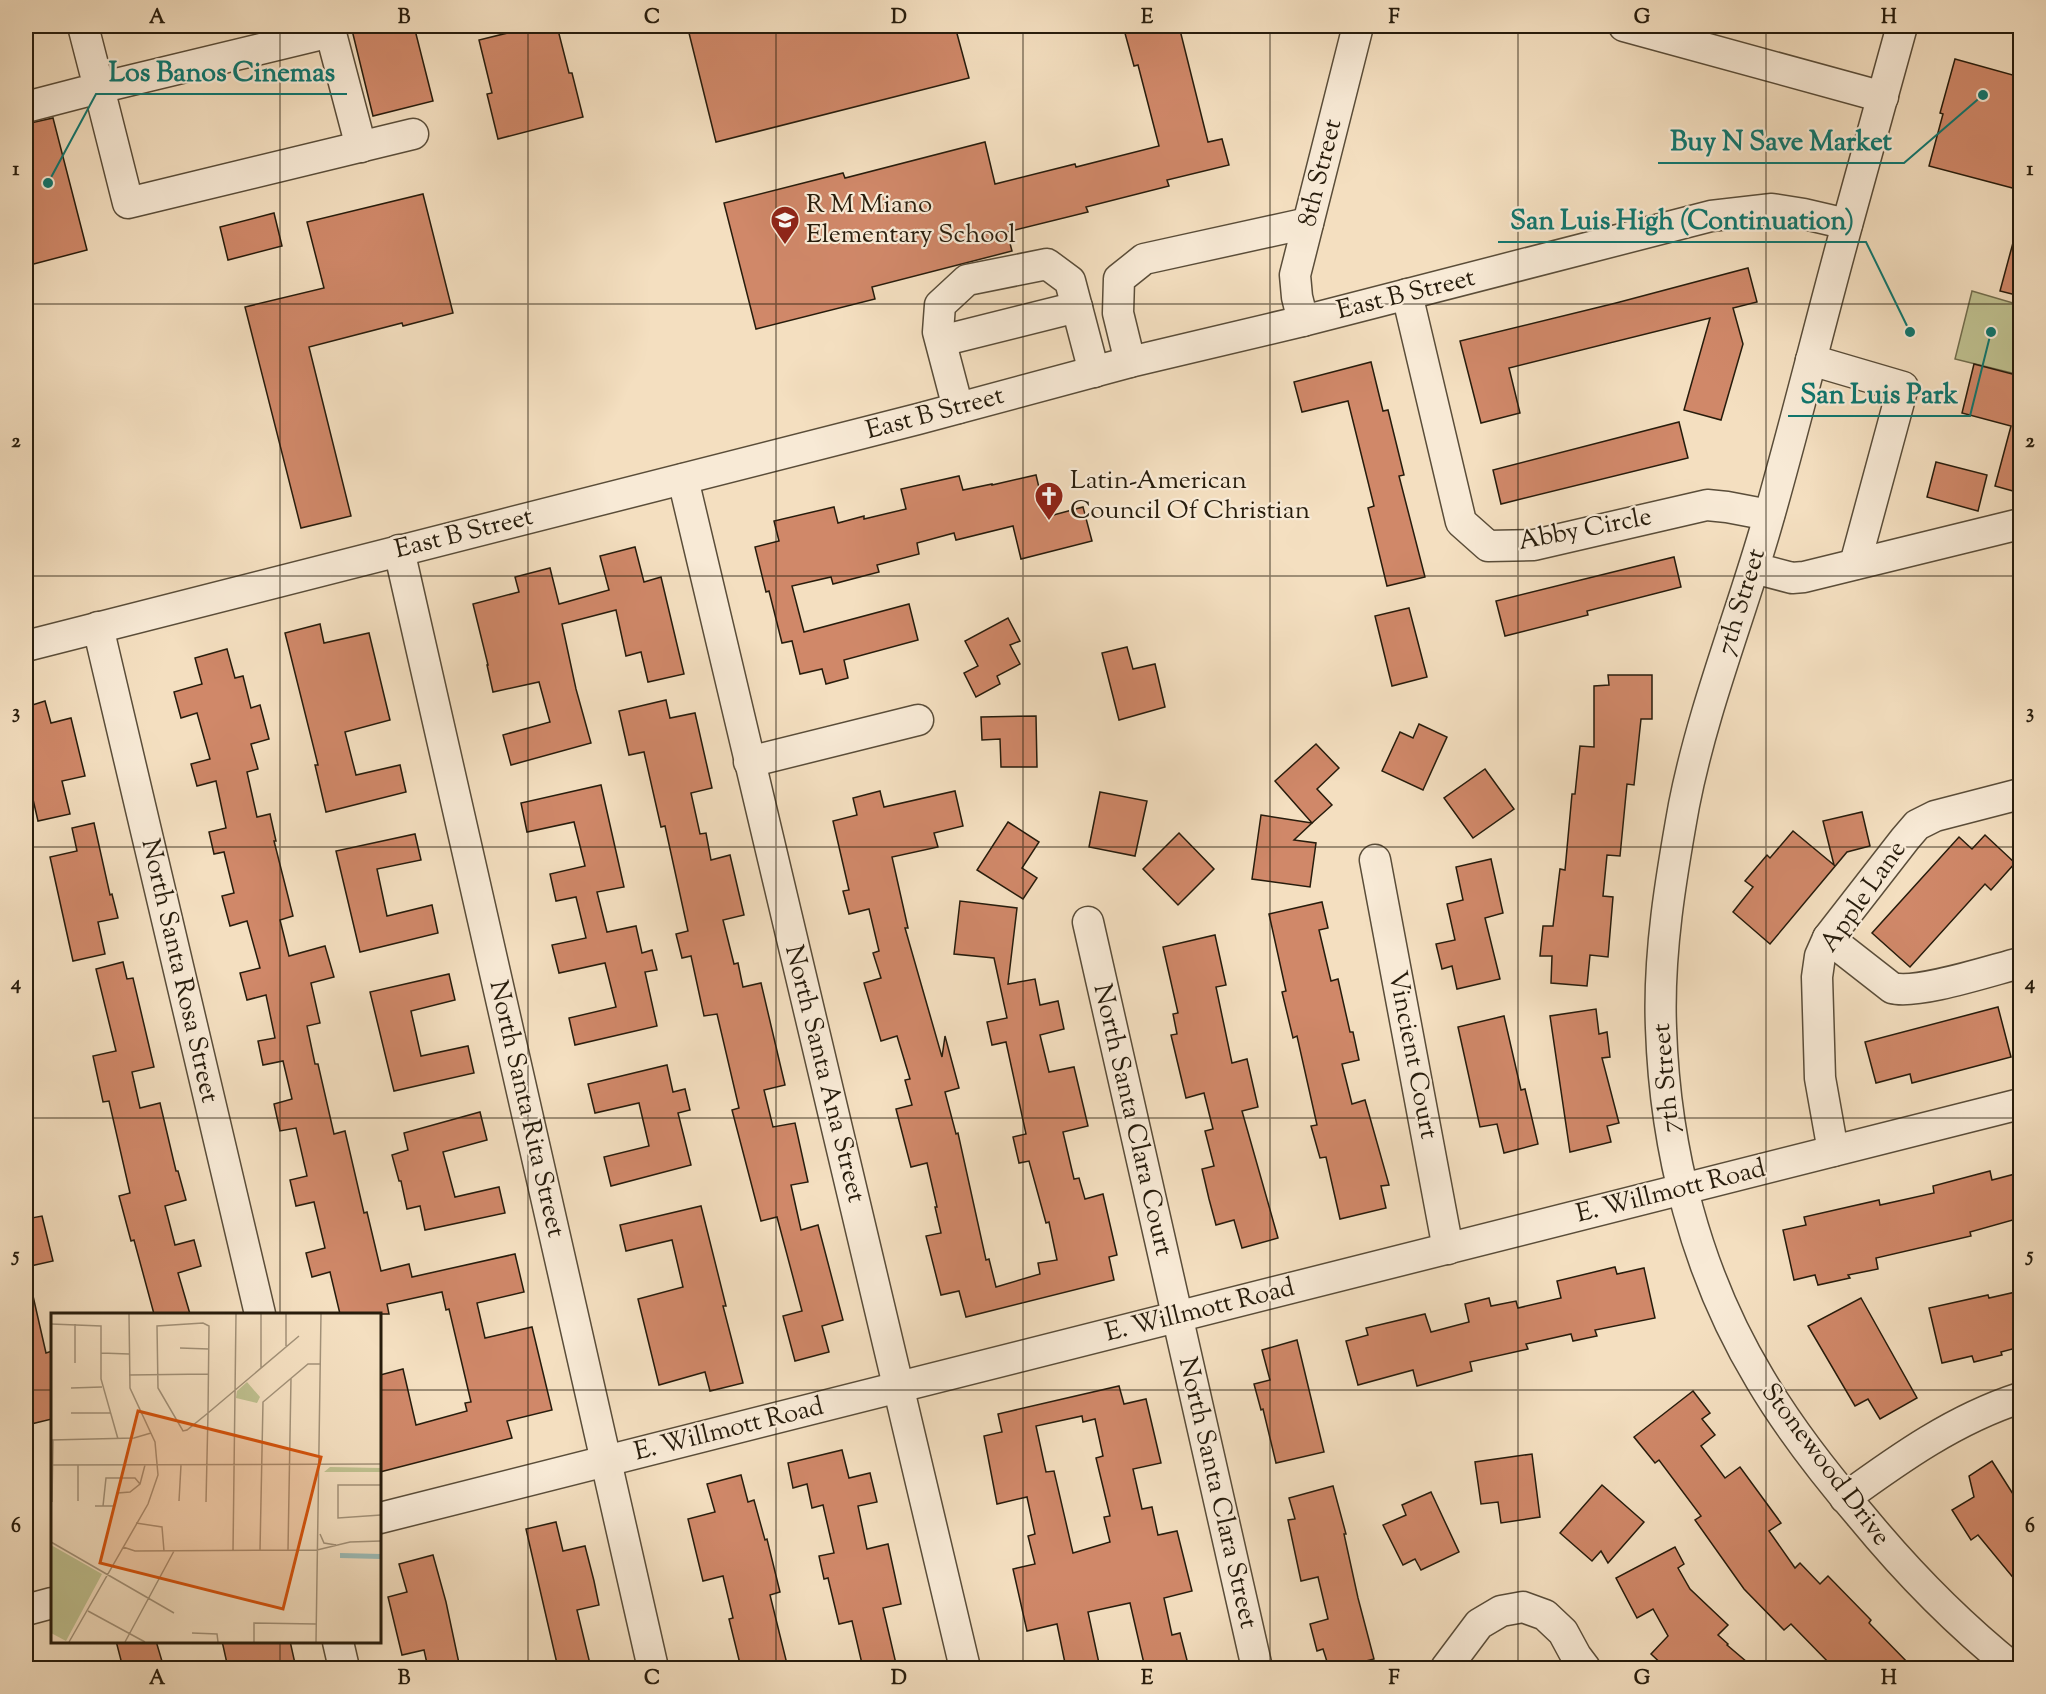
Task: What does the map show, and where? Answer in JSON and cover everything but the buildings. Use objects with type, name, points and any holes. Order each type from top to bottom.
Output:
[{"type":"street","points":[[83,26],[128,203],[413,134]]},
{"type":"street","name":"8th Street","points":[[1303,321],[1295,275],[1358,26]]},
{"type":"street","points":[[1624,26],[1883,97]]},
{"type":"street","name":"7th Street","points":[[1683,1189],[1674,1156],[1664,1078],[1661,1026],[1663,956],[1685,802],[1699,741],[1769,515],[1902,26]]},
{"type":"street","points":[[26,107],[330,29],[361,147]]},
{"type":"street","name":"East B Street","points":[[26,646],[683,479],[1130,362],[1303,321],[1722,214],[1772,209],[1847,224]]},
{"type":"street","points":[[1130,362],[1118,313],[1119,279],[1144,259],[1308,223]]},
{"type":"street","points":[[958,408],[938,332],[940,305],[968,280],[1047,264],[1070,281],[1094,372]]},
{"type":"street","name":"Abby Circle","points":[[1407,294],[1461,522],[1488,546],[1534,545],[1707,506],[1727,507],[1769,515]]},
{"type":"street","points":[[941,341],[1077,307]]},
{"type":"street","points":[[1811,360],[1903,387],[1856,564]]},
{"type":"street","name":"North Santa Ana Street","points":[[683,479],[965,1668]]},
{"type":"street","points":[[1754,568],[1792,578],[1804,577],[2020,524]]},
{"type":"street","name":"North Santa Rita Street","points":[[399,550],[653,1668]]},
{"type":"street","name":"North Santa Rosa Street","points":[[98,627],[260,1313]]},
{"type":"street","points":[[749,762],[918,720]]},
{"type":"street","name":"Apple Lane","points":[[1833,1151],[1821,1078],[1817,977],[1820,956],[1828,938],[1917,825],[1935,816],[2020,794]]},
{"type":"street","name":"Vincient Court","points":[[1375,860],[1448,1249]]},
{"type":"street","name":"North Santa Clara Court","points":[[1088,922],[1176,1317]]},
{"type":"street","points":[[1828,938],[1892,988],[1901,991],[2019,971]]},
{"type":"street","name":"E. Willmott Road","points":[[381,1518],[2020,1104]]},
{"type":"street","name":"Stonewood Drive","points":[[1683,1189],[1713,1287],[1746,1354],[1785,1419],[1845,1498],[1918,1582],[2013,1668]]},
{"type":"street","name":"North Santa Clara Street","points":[[1176,1317],[1257,1668]]},
{"type":"street","points":[[1845,1498],[1930,1439],[1968,1419],[2020,1398]]},
{"type":"street","points":[[26,1610],[51,1603]]},
{"type":"street","points":[[1446,1668],[1479,1624],[1501,1611],[1523,1607],[1545,1615],[1563,1632],[1585,1668]]},
{"type":"street","points":[[338,1643],[344,1668]]},
{"type":"green space","points":[[1972,291],[2020,305],[2020,375],[1955,359]]},
{"type":"place","name":"Buy N Save Market","points":[[1983,95]]},
{"type":"place","name":"Los Banos Cinemas","points":[[48,183]]},
{"type":"place","name":"R M Miano Elementary School","points":[[785,246]]},
{"type":"place","name":"San Luis High (Continuation)","points":[[1910,332]]},
{"type":"place","name":"San Luis Park","points":[[1991,332]]},
{"type":"place","name":"Latin-American Council Of Christian","points":[[1049,522]]}]
